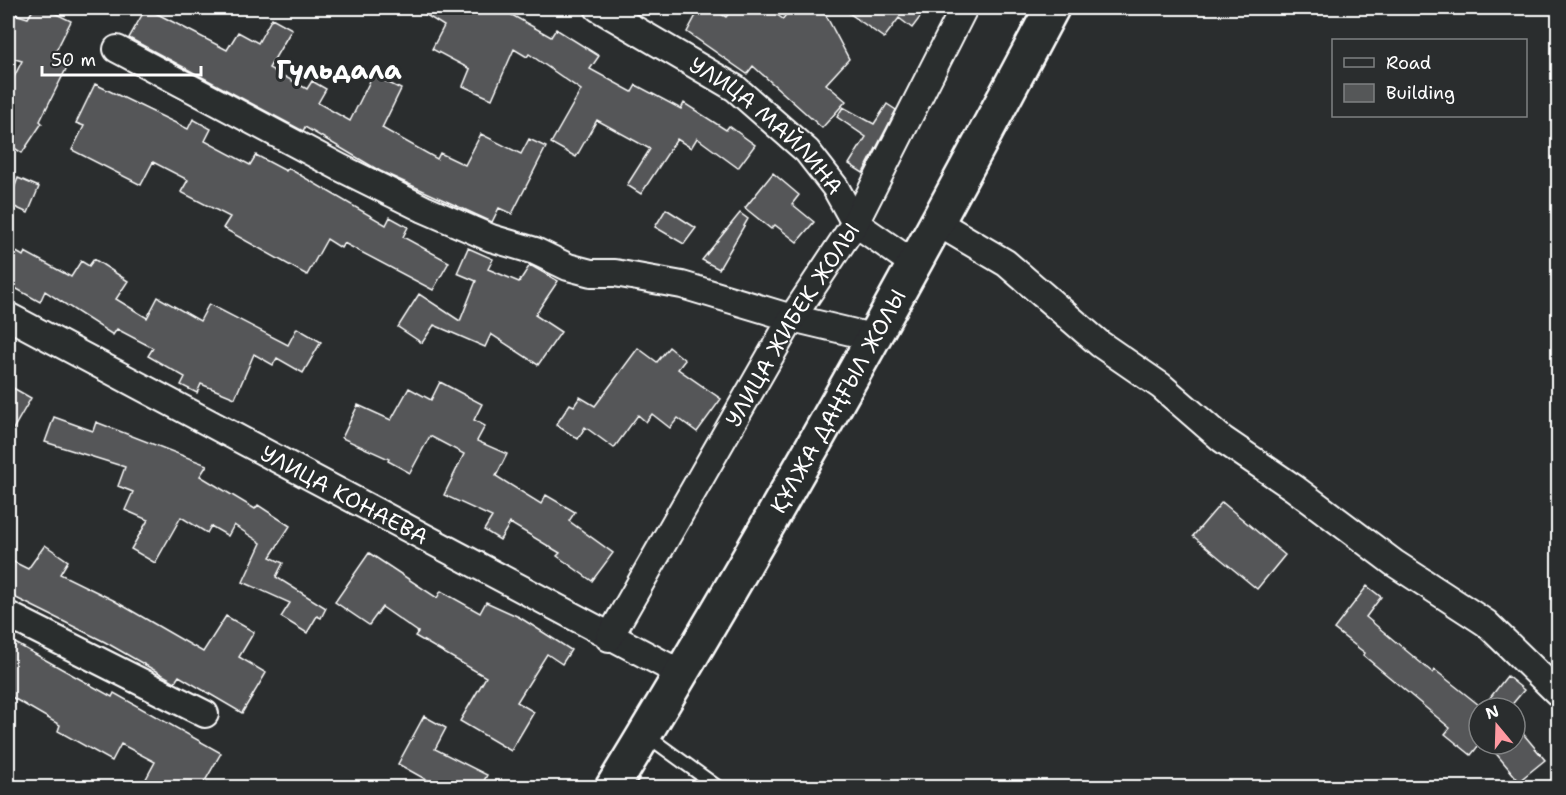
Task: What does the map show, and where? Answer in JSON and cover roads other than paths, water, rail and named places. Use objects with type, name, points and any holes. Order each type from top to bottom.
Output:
[{"type":"main road","name":"ҚҰЛЖА ДАҢҒЫЛ ЖОЛЫ","points":[[612,788],[682,674],[938,223],[1052,8]]},
{"type":"street","name":"УЛИЦА МАЙЛИНА","points":[[598,8],[735,88],[807,151],[835,187],[855,223],[914,264]]},
{"type":"street","name":"УЛИЦА ЖИБЕК ЖОЛЫ","points":[[609,638],[792,318],[855,223],[964,8]]},
{"type":"street","points":[[117,49],[423,209],[491,238],[535,251],[568,267],[591,273],[624,274],[682,285],[792,318],[872,337]]},
{"type":"street","points":[[938,223],[1006,263],[1100,344],[1161,386],[1222,439],[1294,488],[1394,562],[1486,623],[1558,693]]},
{"type":"street","name":"УЛИЦА КОНАЕВА","points":[[8,316],[609,638],[682,674]]},
{"type":"street","points":[[8,615],[205,714]]},
{"type":"lane","points":[[645,734],[719,788]]},
{"type":"district","name":"Гүльдала","points":[[339,69]]}]
